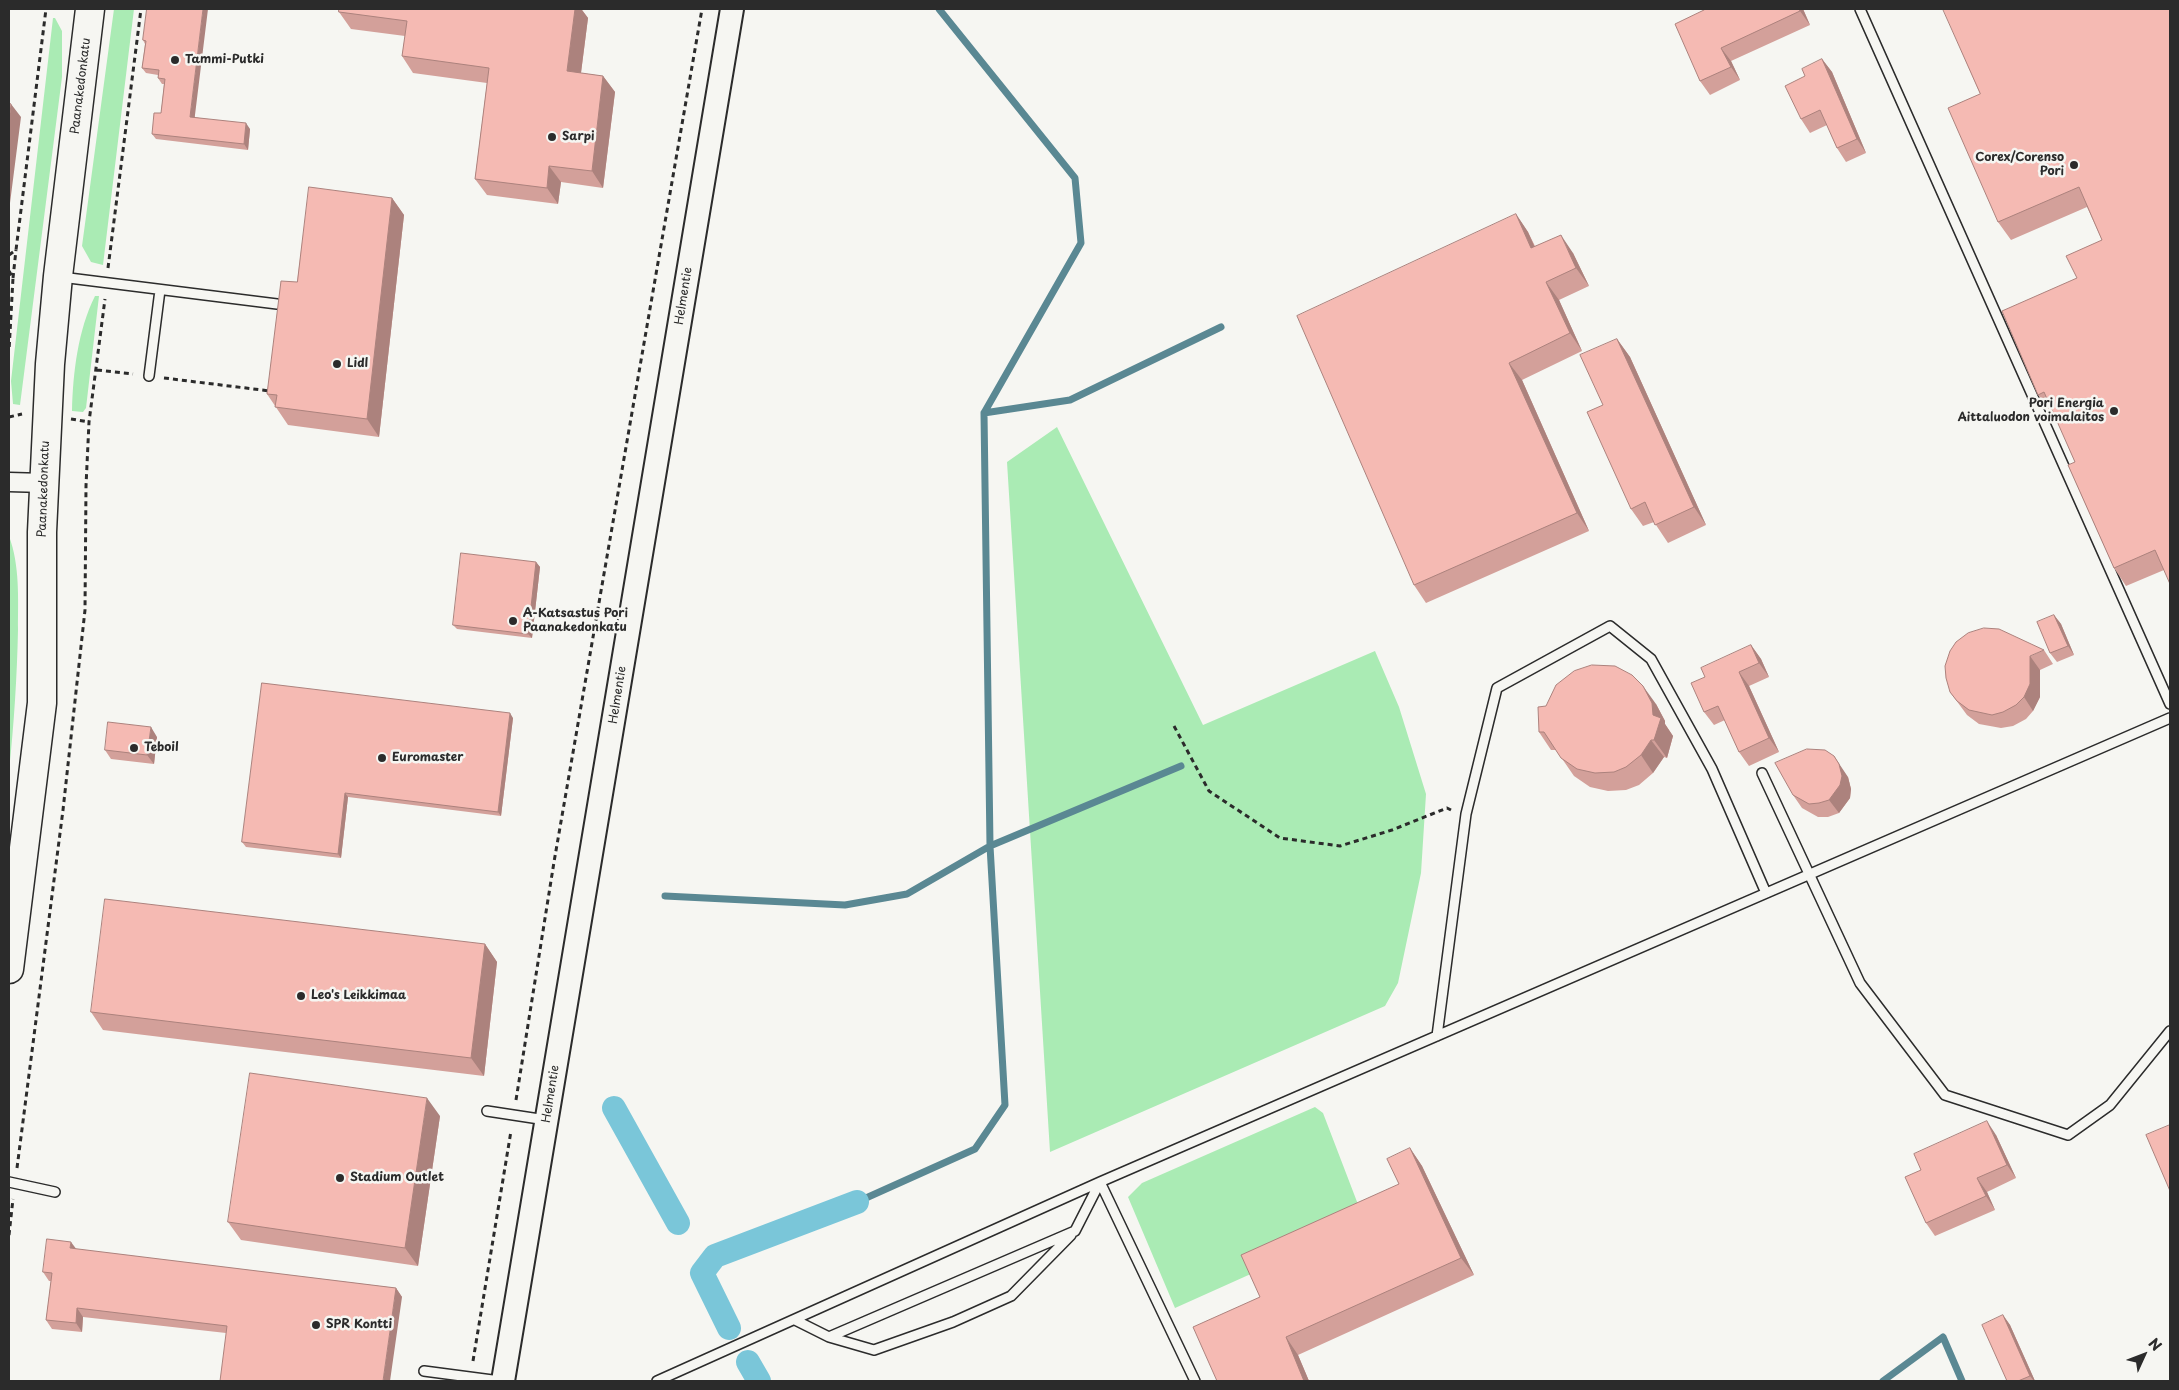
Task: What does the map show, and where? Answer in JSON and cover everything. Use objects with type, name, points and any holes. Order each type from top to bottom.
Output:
[{"type":"main road","name":"Paanakedonkatu","points":[[9,969],[42,703],[44,484],[50,364],[58,276],[90,9]]},
{"type":"street","name":"Helmentie","points":[[501,1381],[547,1120],[732,9]]},
{"type":"street","points":[[9,482],[44,484]]},
{"type":"lane","points":[[1860,9],[2170,704]]},
{"type":"lane","points":[[58,276],[277,304]]},
{"type":"lane","points":[[149,376],[160,290]]},
{"type":"lane","points":[[1437,1036],[1466,814],[1497,688],[1610,626],[1651,659],[1712,769],[1766,893]]},
{"type":"lane","points":[[657,1381],[1100,1182],[2170,718]]},
{"type":"lane","points":[[1762,773],[1860,983],[1945,1095],[2068,1135],[2110,1105],[2170,1031]]},
{"type":"lane","points":[[487,1111],[547,1120]]},
{"type":"lane","points":[[795,1320],[829,1337],[874,1350],[953,1322],[1011,1296],[1075,1231],[1100,1182]]},
{"type":"lane","points":[[1100,1182],[1195,1381]]},
{"type":"lane","points":[[12,1183],[55,1192]]},
{"type":"lane","points":[[829,1337],[1075,1231]]},
{"type":"lane","points":[[424,1371],[501,1381]]},
{"type":"path","points":[[9,352],[16,250],[46,9]]},
{"type":"path","points":[[9,1235],[12,1183],[63,810],[85,610],[86,486],[90,422],[140,9]]},
{"type":"path","points":[[471,1378],[554,862],[702,9]]},
{"type":"path","points":[[9,255],[16,250]]},
{"type":"path","points":[[9,272],[13,278]]},
{"type":"path","points":[[97,370],[277,391]]},
{"type":"path","points":[[1174,726],[1209,791],[1280,838],[1340,846],[1392,830],[1447,808],[1466,814]]},
{"type":"green space","points":[[114,9],[134,9],[103,265],[91,262],[82,246]]},
{"type":"green space","points":[[53,18],[55,18],[62,31],[62,77],[20,405],[13,404],[11,381]]},
{"type":"green space","points":[[95,296],[99,296],[86,408],[83,412],[72,411],[74,381],[81,337],[84,323]]},
{"type":"green space","points":[[1057,427],[1203,725],[1375,651],[1399,707],[1426,794],[1421,873],[1398,983],[1385,1006],[1050,1152],[1007,462]]},
{"type":"green space","points":[[9,536],[13,547],[18,582],[18,648],[9,771]]},
{"type":"green space","points":[[1315,1107],[1323,1113],[1359,1207],[1253,1273],[1175,1308],[1128,1197],[1142,1183]]},
{"type":"building","points":[[147,9],[203,9],[190,117],[246,123],[244,144],[152,134],[154,113],[161,113],[165,79],[158,78],[159,70],[142,68],[146,41],[143,40]]},
{"type":"building","name":"Sarpi","points":[[339,9],[575,9],[567,71],[603,76],[592,171],[549,166],[547,188],[475,179],[489,68],[402,56],[407,21],[339,12]]},
{"type":"building","points":[[1704,9],[1799,9],[1800,11],[1721,48],[1731,67],[1700,81],[1675,24]]},
{"type":"building","points":[[1943,9],[2170,9],[2170,584],[2155,550],[2114,568],[2068,465],[2075,462],[2044,392],[2038,395],[2002,311],[2077,278],[2066,256],[2102,240],[2079,187],[1998,222],[1948,108],[1980,94]]},
{"type":"building","points":[[1822,59],[1857,139],[1837,148],[1820,110],[1801,119],[1785,86],[1805,76],[1802,69]]},
{"type":"building","points":[[9,103],[11,104],[9,123]]},
{"type":"building","name":"Lidl","points":[[309,187],[392,198],[367,419],[275,407],[277,395],[267,394],[281,281],[297,282]]},
{"type":"building","points":[[1516,214],[1531,248],[1561,235],[1576,268],[1546,282],[1570,333],[1509,363],[1577,513],[1414,585],[1297,316]]},
{"type":"building","points":[[1617,339],[1694,507],[1655,525],[1645,502],[1631,509],[1587,412],[1603,405],[1580,355]]},
{"type":"building","points":[[461,553],[536,562],[528,634],[453,625]]},
{"type":"building","points":[[2054,615],[2068,646],[2050,653],[2037,622]]},
{"type":"building","points":[[1984,628],[1999,629],[2044,650],[2030,656],[2030,684],[2024,697],[2016,705],[1992,715],[1969,710],[1957,701],[1950,692],[1946,678],[1945,666],[1950,651],[1956,642],[1968,633]]},
{"type":"building","points":[[1751,645],[1759,663],[1739,672],[1769,738],[1739,752],[1718,706],[1704,712],[1691,683],[1705,677],[1701,668]]},
{"type":"building","points":[[1592,665],[1615,666],[1632,675],[1643,686],[1652,703],[1653,715],[1661,718],[1654,740],[1651,740],[1641,755],[1626,767],[1614,772],[1595,773],[1577,769],[1561,758],[1544,732],[1539,732],[1538,707],[1546,706],[1556,685],[1574,671]]},
{"type":"building","name":"Euromaster","points":[[262,683],[510,713],[498,812],[345,793],[338,854],[242,842]]},
{"type":"building","points":[[108,722],[151,727],[147,755],[105,750]]},
{"type":"building","points":[[1807,749],[1825,750],[1834,756],[1839,764],[1842,776],[1840,785],[1829,800],[1809,804],[1793,795],[1775,763]]},
{"type":"building","name":"Leo's Leikkimaa","points":[[105,899],[485,944],[471,1058],[91,1012]]},
{"type":"building","name":"Stadium Outlet","points":[[250,1073],[427,1098],[405,1248],[228,1222]]},
{"type":"building","points":[[1987,1121],[2007,1165],[1977,1178],[1986,1196],[1926,1223],[1905,1177],[1921,1170],[1914,1154]]},
{"type":"building","points":[[2170,1125],[2170,1191],[2146,1135]]},
{"type":"building","points":[[1410,1148],[1461,1258],[1286,1337],[1304,1381],[1217,1381],[1193,1327],[1260,1297],[1241,1255],[1399,1184],[1387,1159]]},
{"type":"building","points":[[47,1239],[71,1242],[70,1248],[396,1288],[383,1381],[220,1381],[227,1326],[77,1308],[76,1323],[46,1320],[52,1273],[43,1272]]},
{"type":"building","points":[[2003,1315],[2030,1376],[2018,1381],[2007,1381],[1982,1325]]},
{"type":"waterway","points":[[857,1202],[975,1149],[1005,1105],[990,846],[984,413],[1081,243],[1075,178],[939,9]]},
{"type":"waterway","points":[[984,413],[1070,400],[1221,327]]},
{"type":"waterway","points":[[665,896],[845,905],[907,894],[990,846],[1181,766]]},
{"type":"waterway","points":[[614,1108],[678,1223]]},
{"type":"waterway","points":[[729,1328],[702,1273],[715,1256],[857,1202]]},
{"type":"waterway","points":[[1883,1381],[1943,1337],[1962,1381]]},
{"type":"waterway","points":[[748,1362],[759,1381]]},
{"type":"place","name":"Tammi-Putki","points":[[175,60]]},
{"type":"place","name":"Sarpi","points":[[552,137]]},
{"type":"place","name":"Corex/Corenso Pori","points":[[2074,165]]},
{"type":"place","name":"Lidl","points":[[337,364]]},
{"type":"place","name":"Pori Energia Aittaluodon voimalaitos","points":[[2114,411]]},
{"type":"place","name":"A-Katsastus Pori Paanakedonkatu","points":[[513,621]]},
{"type":"place","name":"Teboil","points":[[134,748]]},
{"type":"place","name":"Euromaster","points":[[382,758]]},
{"type":"place","name":"Leo's Leikkimaa","points":[[301,996]]},
{"type":"place","name":"Stadium Outlet","points":[[340,1178]]},
{"type":"place","name":"SPR Kontti","points":[[316,1325]]}]
